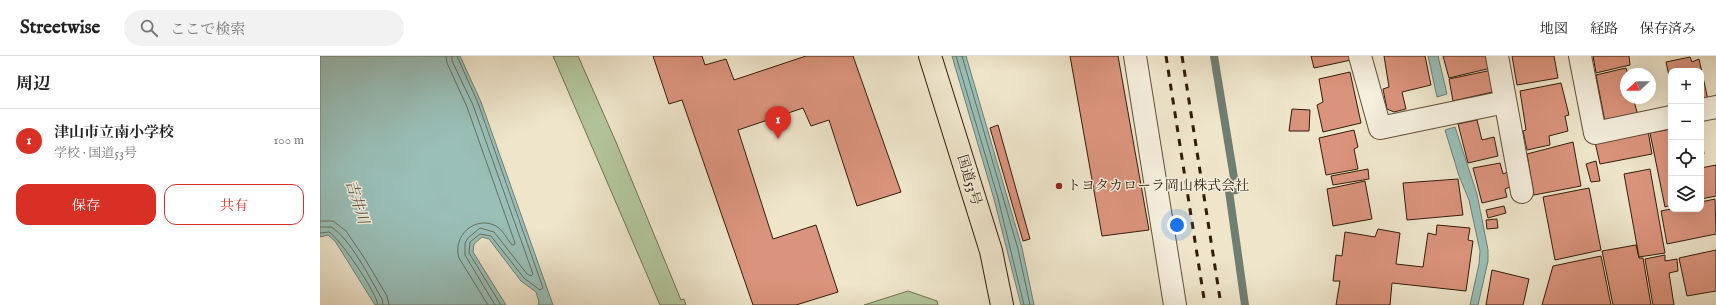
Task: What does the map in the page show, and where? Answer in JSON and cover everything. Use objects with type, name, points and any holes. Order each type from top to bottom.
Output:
[{"type":"highway","name":"国道53号","points":[[930,56],[991,252],[1002,305]]},
{"type":"street","points":[[1135,56],[1175,305]]},
{"type":"street","points":[[1360,56],[1380,128],[1505,102]]},
{"type":"street","points":[[1496,56],[1522,192]]},
{"type":"street","points":[[1580,56],[1595,133],[1668,118]]},
{"type":"street","points":[[1704,109],[1716,107]]},
{"type":"green space","points":[[553,56],[578,56],[616,142],[681,300],[684,299],[686,305],[660,305]]},
{"type":"green space","points":[[908,291],[937,301],[938,305],[864,305]]},
{"type":"water","name":"吉井川","points":[[320,56],[460,56],[481,102],[553,305],[538,305],[539,302],[536,292],[521,281],[489,239],[482,237],[474,244],[473,252],[506,305],[375,305],[335,241],[328,235],[320,237]]},
{"type":"water","points":[[952,56],[966,56],[1022,248],[1034,305],[1021,305],[994,199]]},
{"type":"water","points":[[1428,56],[1438,56],[1447,94],[1437,97]]},
{"type":"water","points":[[1455,127],[1477,194],[1488,250],[1488,261],[1478,305],[1470,305],[1479,264],[1480,251],[1469,200],[1459,176],[1445,130]]},
{"type":"building","points":[[653,56],[702,56],[705,65],[726,59],[734,80],[806,56],[853,56],[901,192],[857,206],[829,120],[811,126],[803,108],[738,130],[773,239],[816,225],[838,292],[796,305],[753,305],[682,100],[669,104]]},
{"type":"building","points":[[1070,56],[1118,56],[1149,230],[1102,236]]},
{"type":"building","points":[[1311,56],[1350,56],[1351,60],[1314,68]]},
{"type":"building","points":[[1384,56],[1425,56],[1431,85],[1402,92],[1406,109],[1394,112],[1387,109],[1383,89],[1389,87]]},
{"type":"building","points":[[1443,56],[1488,56],[1491,68],[1449,78]]},
{"type":"building","points":[[1512,56],[1554,56],[1558,78],[1517,85]]},
{"type":"building","points":[[1593,56],[1629,56],[1630,65],[1596,73]]},
{"type":"building","points":[[1690,57],[1692,62],[1699,59],[1701,68],[1668,68],[1668,71],[1666,62]]},
{"type":"building","points":[[1620,69],[1620,104],[1635,104],[1638,115],[1605,122],[1596,75]]},
{"type":"building","points":[[1492,70],[1497,91],[1453,101],[1449,79]]},
{"type":"building","points":[[1350,72],[1361,123],[1323,132],[1317,105],[1323,102],[1319,79]]},
{"type":"building","points":[[1704,82],[1708,100],[1704,101]]},
{"type":"building","points":[[1561,83],[1569,115],[1565,116],[1568,131],[1549,136],[1550,145],[1527,150],[1523,131],[1526,130],[1520,91]]},
{"type":"building","points":[[1292,109],[1310,110],[1309,131],[1289,131]]},
{"type":"building","points":[[1477,120],[1482,140],[1494,137],[1498,156],[1468,163],[1458,124]]},
{"type":"building","points":[[998,125],[1030,239],[1023,241],[990,128]]},
{"type":"building","points":[[1354,130],[1358,147],[1354,149],[1358,169],[1326,175],[1319,138]]},
{"type":"building","points":[[1668,130],[1668,206],[1665,207],[1650,133]]},
{"type":"building","points":[[1648,131],[1652,154],[1600,164],[1595,142]]},
{"type":"building","points":[[1573,142],[1581,186],[1534,195],[1527,154]]},
{"type":"building","points":[[1596,161],[1600,181],[1591,182],[1586,164]]},
{"type":"building","points":[[1500,163],[1503,174],[1508,172],[1510,187],[1505,189],[1507,197],[1482,203],[1473,168]]},
{"type":"building","points":[[1716,165],[1716,196],[1704,198],[1704,167]]},
{"type":"building","points":[[1368,169],[1369,179],[1333,185],[1331,176]]},
{"type":"building","points":[[1650,169],[1665,253],[1639,257],[1624,174]]},
{"type":"building","points":[[1458,179],[1463,215],[1407,220],[1403,183]]},
{"type":"building","points":[[1365,181],[1372,219],[1333,226],[1327,189]]},
{"type":"building","points":[[1589,188],[1601,250],[1555,260],[1543,197]]},
{"type":"building","points":[[1715,199],[1716,234],[1667,244],[1661,211],[1668,210],[1668,212],[1704,212],[1704,201]]},
{"type":"building","points":[[1504,206],[1506,213],[1488,218],[1486,210]]},
{"type":"building","points":[[1497,219],[1498,228],[1487,229],[1486,220]]},
{"type":"building","points":[[1437,225],[1470,228],[1468,240],[1473,241],[1466,291],[1392,283],[1390,305],[1336,305],[1340,281],[1333,281],[1336,255],[1342,256],[1345,232],[1375,237],[1378,229],[1400,233],[1396,264],[1423,267],[1428,233],[1436,235]]},
{"type":"building","points":[[1636,245],[1639,258],[1643,258],[1651,305],[1613,305],[1602,251]]},
{"type":"building","points":[[1716,250],[1716,291],[1687,296],[1679,258]]},
{"type":"building","points":[[1665,255],[1665,261],[1677,259],[1678,271],[1669,273],[1674,305],[1653,305],[1645,259]]},
{"type":"building","points":[[1601,256],[1611,305],[1542,305],[1553,266]]},
{"type":"building","points":[[1492,270],[1529,279],[1523,305],[1486,305]]},
{"type":"waterway","points":[[1214,56],[1236,190],[1229,191],[1245,305]]},
{"type":"railway","points":[[1166,56],[1205,305]]},
{"type":"railway","points":[[1182,56],[1221,305]]},
{"type":"place","name":"津山市立南小学校","points":[[778,139]]},
{"type":"place","name":"トヨタカローラ岡山株式会社","points":[[1059,186]]}]
